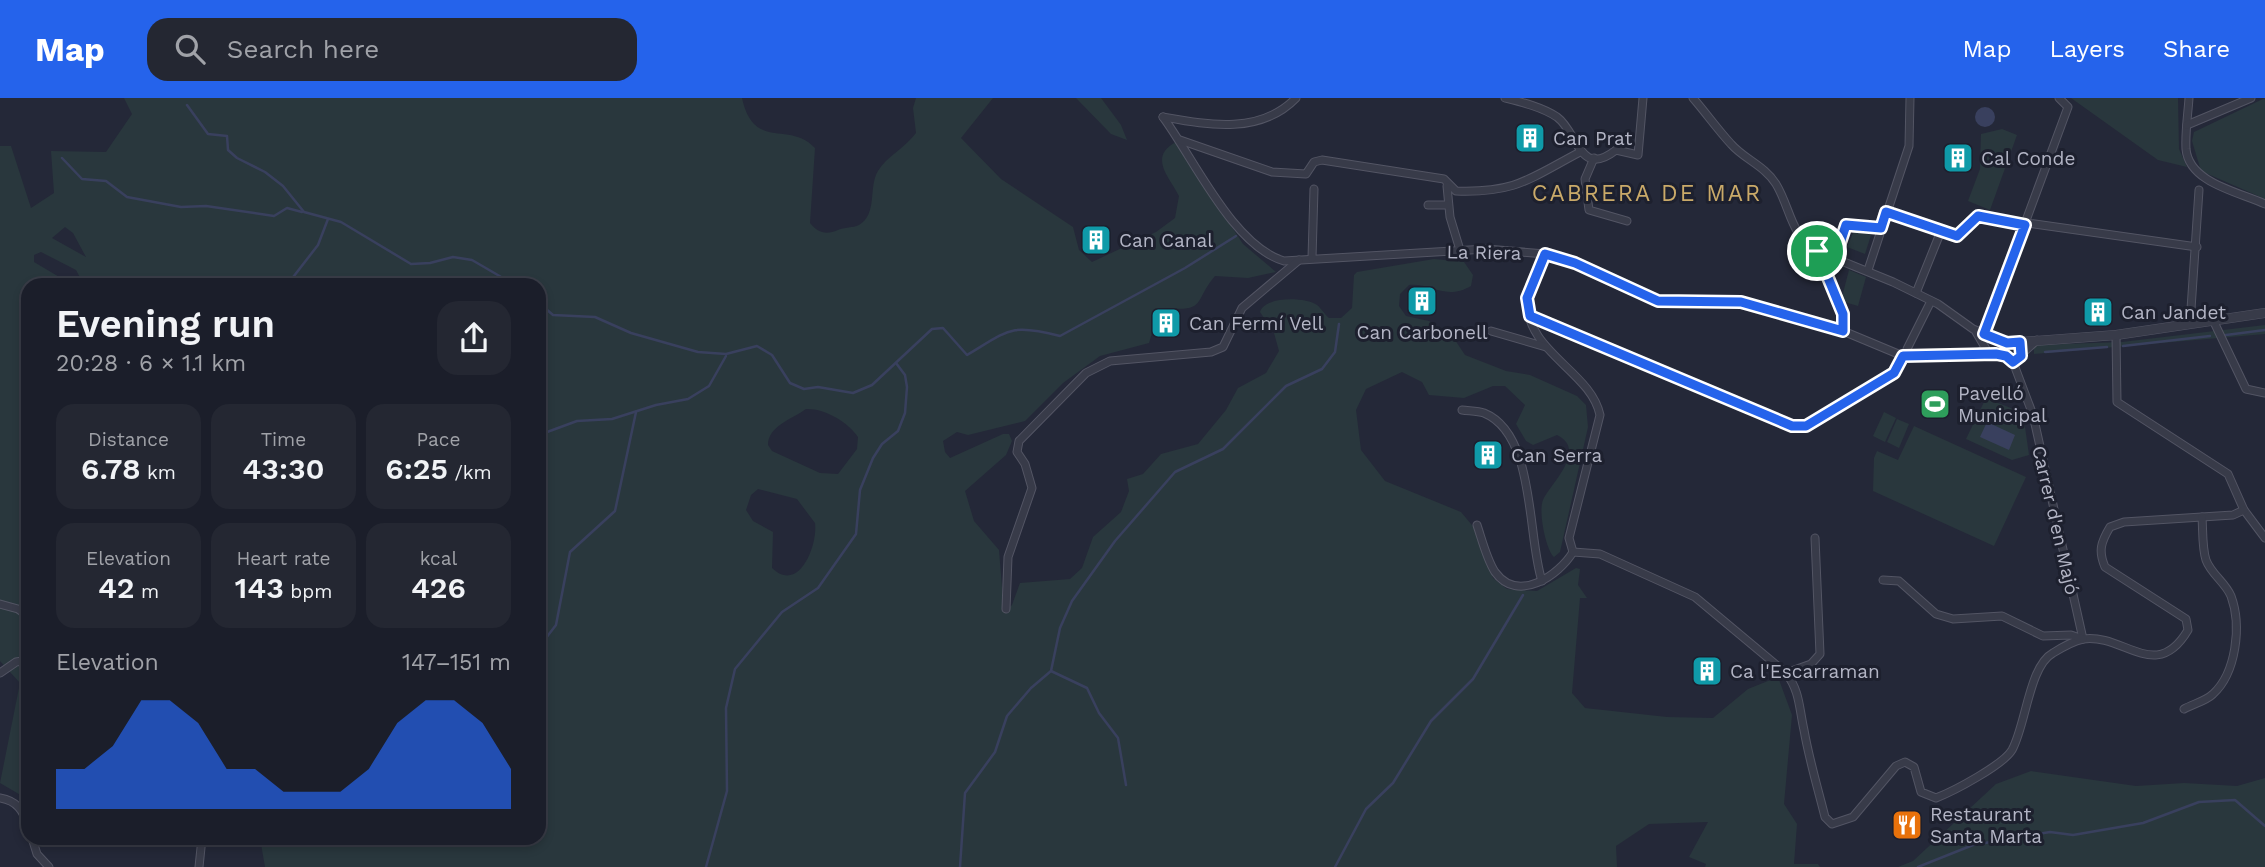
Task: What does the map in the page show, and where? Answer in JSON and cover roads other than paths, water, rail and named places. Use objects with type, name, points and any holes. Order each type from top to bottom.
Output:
[{"type":"street","name":"La Riera","points":[[1296,98],[1253,121],[1228,127],[1163,117],[1241,235],[1270,257],[1283,261],[1460,250],[1545,254],[1575,263],[1658,301],[1741,302],[1905,352],[1967,356],[1996,354]]},
{"type":"street","points":[[1505,98],[1559,119],[1580,152],[1594,158],[1616,150],[1637,155],[1643,98]]},
{"type":"street","points":[[1693,98],[1732,145],[1767,173],[1776,184],[1797,235],[1817,251],[1916,293],[1973,329],[2007,343],[2116,338],[2265,313]]},
{"type":"street","points":[[1868,271],[1909,145],[1910,98]]},
{"type":"street","points":[[1984,334],[2068,107],[2059,98]]},
{"type":"street","points":[[2189,98],[2186,148],[2198,173],[2265,204]]},
{"type":"street","points":[[2187,125],[2252,98]]},
{"type":"street","points":[[1180,140],[1272,172],[1306,174],[1314,162],[1322,160],[1444,179],[1460,250]]},
{"type":"street","points":[[1447,186],[1456,191],[1504,190],[1521,185],[1580,152]]},
{"type":"street","points":[[1594,158],[1585,179],[1589,210],[1627,221]]},
{"type":"street","points":[[1312,258],[1314,189]]},
{"type":"street","points":[[2190,324],[2199,190]]},
{"type":"street","points":[[1428,205],[1448,205]]},
{"type":"street","points":[[1886,212],[1957,236],[1978,216],[2025,225],[2197,247]]},
{"type":"street","points":[[1835,258],[1846,225],[1881,228]]},
{"type":"street","points":[[1916,293],[1941,231]]},
{"type":"street","points":[[1817,251],[1843,314],[1843,331]]},
{"type":"street","points":[[1545,254],[1527,298],[1530,316],[1546,347],[1597,402],[1600,415],[1569,538],[1573,552]]},
{"type":"street","points":[[1006,608],[1008,557],[1032,488],[1025,464],[1017,452],[1019,441],[1086,373],[1110,361],[1211,352],[1223,348],[1242,308],[1300,260]]},
{"type":"street","points":[[1530,316],[1792,426],[1806,426],[1894,373],[1931,301]]},
{"type":"street","points":[[2213,320],[2246,388],[2265,393]]},
{"type":"street","points":[[1967,356],[1986,349],[1985,342],[1973,329]]},
{"type":"street","points":[[1491,331],[1546,347]]},
{"type":"street","points":[[2116,338],[2117,402],[2228,474],[2244,510],[2265,538]]},
{"type":"street","points":[[1996,354],[2006,356],[2013,362],[2037,340]]},
{"type":"street","points":[[2020,342],[2021,356]]},
{"type":"street","points":[[1996,354],[2007,343]]},
{"type":"street","name":"Carrer d'en Majó","points":[[2013,362],[2033,415],[2083,639]]},
{"type":"street","points":[[1462,410],[1483,413],[1500,423],[1512,443],[1525,479],[1542,581]]},
{"type":"street","points":[[1883,580],[1899,581],[1936,614],[1953,619],[2002,616],[2043,636],[2071,635],[2101,640],[2134,652],[2157,655],[2171,652],[2181,642],[2188,630],[2186,619],[2105,567],[2100,555],[2101,542],[2110,527],[2124,522],[2233,515],[2244,510]]},
{"type":"street","points":[[2184,709],[2211,697],[2222,684],[2230,668],[2234,646],[2235,615],[2231,596],[2205,558],[2202,517]]},
{"type":"street","points":[[1477,525],[1494,570],[1502,579],[1528,586],[1542,581],[1558,573],[1573,552]]},
{"type":"street","points":[[1786,673],[1811,664],[1820,654],[1815,538]]},
{"type":"street","points":[[1573,552],[1600,554],[1648,578],[1683,590],[1786,673],[1794,684],[1800,701],[1803,730],[1825,817],[1832,824],[1853,817],[1896,766],[1905,762],[1914,767],[1922,792],[1936,798],[1973,781],[2011,753],[2044,661],[2051,654],[2083,639]]},
{"type":"street","points":[[0,604],[21,611]]},
{"type":"street","points":[[0,673],[21,661]]},
{"type":"street","points":[[0,799],[13,801],[21,809]]},
{"type":"street","points":[[34,845],[37,854],[49,867]]},
{"type":"street","points":[[199,867],[201,845]]},
{"type":"water","points":[[1985,107],[1992,110],[1995,117],[1992,124],[1985,127],[1978,124],[1975,117],[1978,110]]},
{"type":"water","points":[[1987,422],[2015,435],[2009,450],[1980,437]]},
{"type":"waterway","points":[[187,105],[208,134],[227,136],[228,150],[283,186],[304,212],[341,222],[411,264],[430,263],[453,257],[472,260],[503,278]]},
{"type":"waterway","points":[[62,158],[82,179],[106,181],[127,197],[181,207],[206,206],[274,216],[287,208],[302,212]]},
{"type":"waterway","points":[[292,278],[318,245],[328,219]]},
{"type":"waterway","points":[[546,309],[553,315],[595,317],[631,333],[698,352],[726,354],[757,346],[772,355],[790,383],[804,389],[818,387],[853,393],[872,385],[932,329],[943,328],[967,355],[1010,331],[1030,330],[1060,336],[1185,268],[1236,236]]},
{"type":"waterway","points":[[960,867],[965,793],[995,752],[1007,716],[1031,688],[1051,671],[1060,628],[1072,601],[1115,541],[1175,472],[1223,449],[1286,386],[1322,369],[1335,352],[1339,324]]},
{"type":"waterway","points":[[2226,335],[2265,330]]},
{"type":"waterway","points":[[2123,346],[2210,336]]},
{"type":"waterway","points":[[2045,352],[2107,347]]},
{"type":"waterway","points":[[546,432],[577,421],[612,419],[656,405],[688,399],[709,386],[726,356]]},
{"type":"waterway","points":[[706,867],[727,791],[726,708],[735,669],[782,612],[818,588],[856,534],[860,490],[873,458],[882,444],[898,431],[905,413],[905,375],[896,363]]},
{"type":"waterway","points":[[546,638],[556,625],[570,552],[615,511],[636,412]]},
{"type":"waterway","points":[[1335,867],[1366,809],[1393,783],[1431,721],[1473,679],[1523,595]]},
{"type":"waterway","points":[[1051,671],[1087,688],[1099,713],[1118,738],[1126,785]]},
{"type":"waterway","points":[[1918,867],[1973,845],[2050,832],[2073,835],[2143,823],[2199,802],[2235,800],[2265,826]]},
{"type":"place","name":"Can Prat","points":[[1530,138]]},
{"type":"place","name":"Cal Conde","points":[[1958,158]]},
{"type":"place","name":"Can Canal","points":[[1096,240]]},
{"type":"place","name":"Can Carbonell","points":[[1422,301]]},
{"type":"place","name":"Can Jandet","points":[[2098,312]]},
{"type":"place","name":"Can Fermí Vell","points":[[1166,323]]},
{"type":"place","name":"Pavelló Municipal","points":[[1935,404]]},
{"type":"place","name":"Can Serra","points":[[1488,455]]},
{"type":"place","name":"Ca l'Escarraman","points":[[1707,671]]},
{"type":"place","name":"Restaurant Santa Marta","points":[[1907,825]]},
{"type":"district","name":"CABRERA DE MAR","points":[[1647,193]]}]
